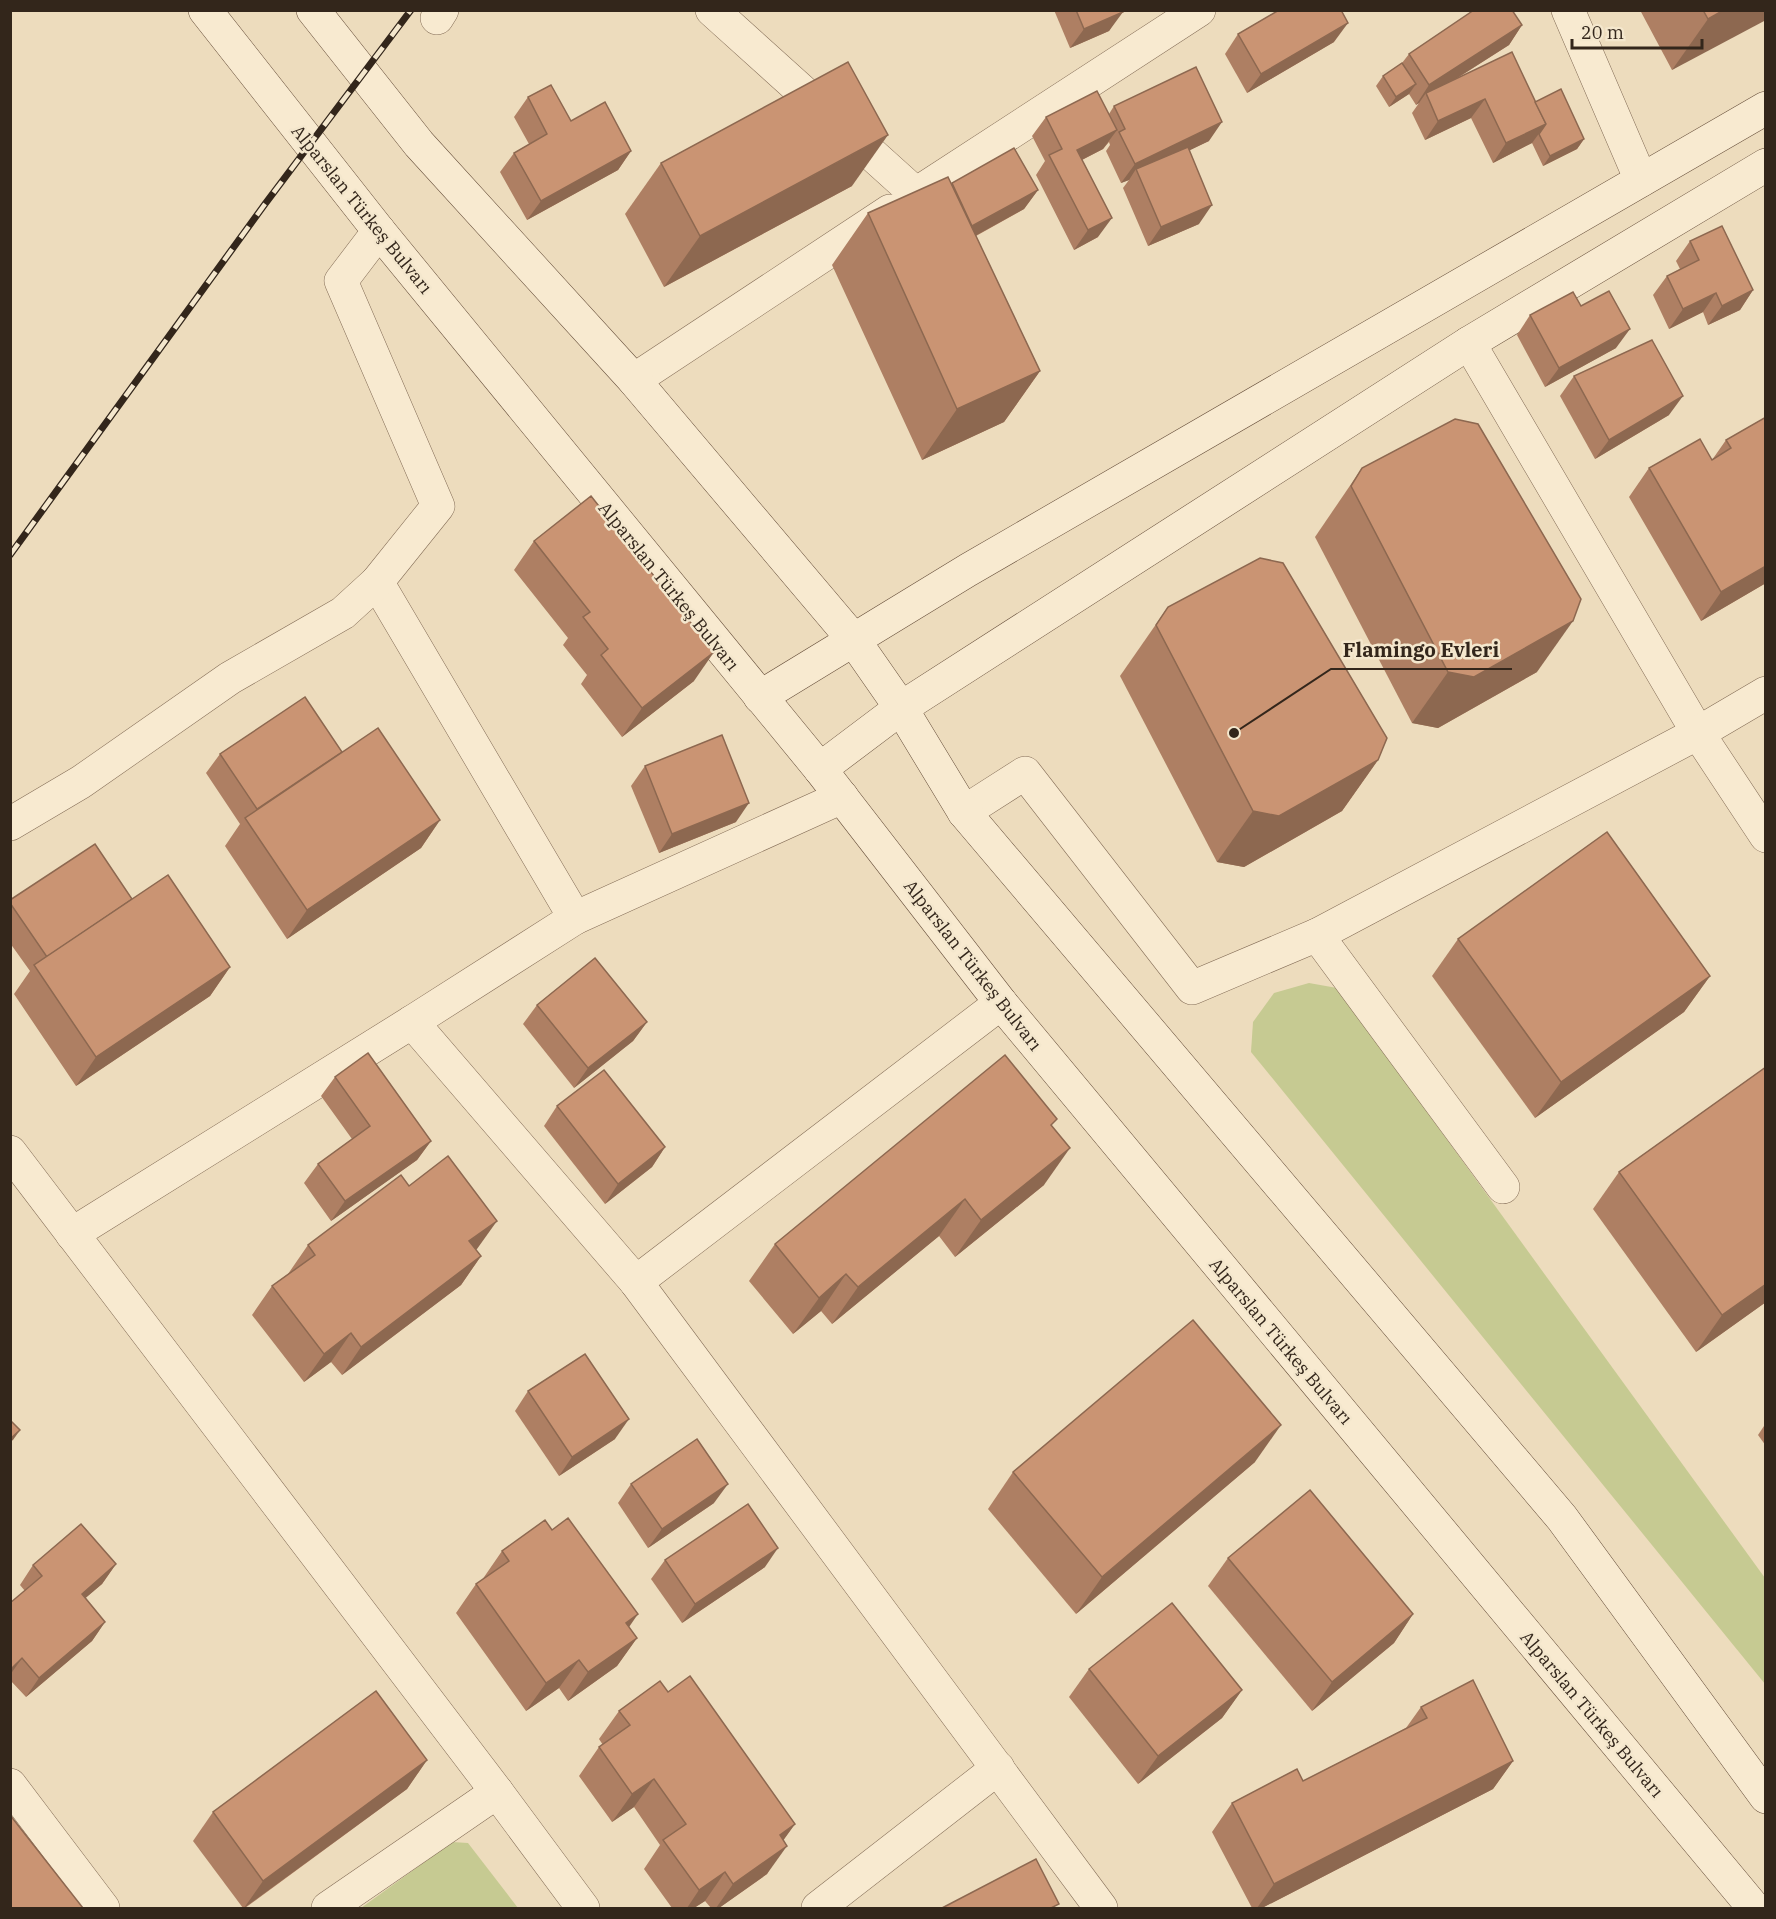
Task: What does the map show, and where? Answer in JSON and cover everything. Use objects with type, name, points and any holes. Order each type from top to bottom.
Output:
[{"type":"street","name":"Alparslan Türkeş Bulvarı","points":[[206,10],[379,231],[820,769],[1001,1003],[1754,1908]]},
{"type":"street","points":[[313,10],[419,144],[634,380],[853,639],[902,708],[964,812],[1562,1518],[1766,1797]]},
{"type":"street","points":[[712,10],[916,194]]},
{"type":"street","points":[[634,380],[1199,10]]},
{"type":"street","points":[[1568,10],[1641,180]]},
{"type":"street","points":[[760,697],[853,639],[1766,108]]},
{"type":"street","points":[[820,769],[902,708],[1469,343],[1766,165]]},
{"type":"street","points":[[10,824],[81,782],[230,678],[344,613],[376,582],[438,506],[341,281],[379,231]]},
{"type":"street","points":[[1469,343],[1698,733],[1766,836]]},
{"type":"street","points":[[376,582],[575,918]]},
{"type":"street","points":[[964,812],[1025,773],[1192,988],[1317,935],[1698,733],[1766,693]]},
{"type":"street","points":[[72,1234],[575,918],[842,797]]},
{"type":"street","points":[[1317,935],[1503,1187]]},
{"type":"street","points":[[636,1282],[1001,1003]]},
{"type":"street","points":[[412,1022],[636,1282],[1101,1908]]},
{"type":"street","points":[[10,1152],[583,1908]]},
{"type":"street","points":[[818,1908],[998,1768]]},
{"type":"street","points":[[10,1785],[103,1908]]},
{"type":"street","points":[[328,1908],[497,1792]]},
{"type":"green space","points":[[1309,983],[1337,988],[1765,1578],[1765,1684],[1251,1052],[1253,1022],[1274,993]]},
{"type":"green space","points":[[452,1842],[468,1843],[518,1908],[361,1908]]},
{"type":"building","points":[[1076,10],[1122,10],[1123,12],[1084,29]]},
{"type":"building","points":[[1279,10],[1341,10],[1348,23],[1261,74],[1238,34]]},
{"type":"building","points":[[1474,10],[1512,10],[1522,25],[1429,85],[1409,54]]},
{"type":"building","points":[[1703,10],[1724,10],[1708,19]]},
{"type":"building","points":[[1512,52],[1546,124],[1506,143],[1485,99],[1438,121],[1426,93]]},
{"type":"building","points":[[848,62],[888,135],[700,236],[661,163]]},
{"type":"building","points":[[1402,63],[1416,84],[1396,97],[1383,76]]},
{"type":"building","points":[[1196,67],[1222,122],[1135,164],[1119,132],[1125,129],[1114,106]]},
{"type":"building","points":[[551,85],[571,121],[605,102],[631,151],[541,201],[514,153],[547,134],[528,97]]},
{"type":"building","points":[[1561,89],[1584,139],[1550,156],[1539,134],[1546,124],[1535,102]]},
{"type":"building","points":[[1097,91],[1117,130],[1077,150],[1112,218],[1088,230],[1049,155],[1062,149],[1046,117]]},
{"type":"building","points":[[1188,147],[1212,205],[1161,227],[1136,169]]},
{"type":"building","points":[[1014,148],[1038,190],[972,226],[952,183]]},
{"type":"building","points":[[948,177],[1040,371],[957,409],[868,213]]},
{"type":"building","points":[[1722,226],[1753,290],[1722,306],[1716,293],[1683,309],[1667,276],[1699,260],[1690,241]]},
{"type":"building","points":[[1609,291],[1630,329],[1559,368],[1530,315],[1573,292],[1581,306]]},
{"type":"building","points":[[1652,340],[1683,396],[1609,440],[1574,376]]},
{"type":"building","points":[[1766,417],[1766,566],[1721,592],[1649,468],[1700,439],[1712,460],[1731,448],[1726,440]]},
{"type":"building","points":[[1455,419],[1478,424],[1581,599],[1573,621],[1474,677],[1448,672],[1351,486],[1362,468]]},
{"type":"building","points":[[591,496],[714,652],[642,708],[601,655],[608,649],[583,617],[590,612],[534,541]]},
{"type":"building","points":[[1260,558],[1283,563],[1387,738],[1378,760],[1279,816],[1253,811],[1156,625],[1168,607]]},
{"type":"building","points":[[305,697],[342,752],[257,809],[220,754]]},
{"type":"building","points":[[378,728],[440,820],[307,910],[245,818]]},
{"type":"building","points":[[722,735],[749,803],[672,834],[645,766]]},
{"type":"building","points":[[1607,832],[1710,976],[1561,1082],[1458,939]]},
{"type":"building","points":[[95,844],[132,899],[47,957],[10,900]]},
{"type":"building","points":[[168,875],[230,967],[96,1057],[34,965]]},
{"type":"building","points":[[595,958],[647,1022],[588,1068],[537,1005]]},
{"type":"building","points":[[368,1053],[431,1141],[345,1201],[318,1164],[370,1126],[335,1077]]},
{"type":"building","points":[[1005,1055],[1057,1119],[1051,1125],[1070,1148],[981,1220],[965,1199],[858,1287],[846,1274],[819,1298],[775,1244]]},
{"type":"building","points":[[1766,1067],[1766,1284],[1722,1315],[1619,1172]]},
{"type":"building","points":[[604,1070],[665,1147],[618,1184],[557,1106]]},
{"type":"building","points":[[448,1156],[497,1221],[469,1241],[481,1256],[361,1347],[351,1333],[324,1354],[272,1286],[315,1255],[308,1245],[401,1175],[409,1186]]},
{"type":"building","points":[[1193,1320],[1281,1425],[1102,1577],[1013,1472]]},
{"type":"building","points":[[585,1354],[629,1419],[572,1457],[528,1391]]},
{"type":"building","points":[[10,1420],[20,1430],[10,1439]]},
{"type":"building","points":[[697,1439],[728,1484],[662,1529],[631,1484]]},
{"type":"building","points":[[1310,1490],[1413,1614],[1332,1682],[1228,1558]]},
{"type":"building","points":[[748,1504],[778,1548],[695,1604],[665,1560]]},
{"type":"building","points":[[568,1518],[638,1614],[626,1623],[637,1638],[588,1672],[579,1660],[546,1683],[476,1584],[509,1561],[502,1551],[545,1520],[552,1530]]},
{"type":"building","points":[[81,1524],[116,1564],[82,1594],[105,1622],[39,1678],[22,1658],[12,1668],[10,1666],[10,1603],[42,1576],[33,1565]]},
{"type":"building","points":[[1172,1603],[1242,1690],[1158,1756],[1089,1669]]},
{"type":"building","points":[[690,1676],[795,1824],[780,1835],[787,1846],[733,1884],[725,1872],[699,1890],[663,1840],[686,1824],[654,1779],[632,1794],[599,1747],[630,1725],[619,1711],[660,1681],[668,1692]]},
{"type":"building","points":[[1473,1680],[1513,1761],[1274,1884],[1232,1803],[1297,1769],[1303,1781],[1427,1718],[1421,1707]]},
{"type":"building","points":[[376,1691],[427,1760],[263,1881],[213,1812]]},
{"type":"building","points":[[10,1815],[83,1908],[10,1908]]},
{"type":"building","points":[[1036,1859],[1059,1904],[1051,1908],[942,1908]]},
{"type":"railway","points":[[10,555],[265,204],[411,10]]},
{"type":"place","name":"Flamingo Evleri","points":[[1234,733]]}]
